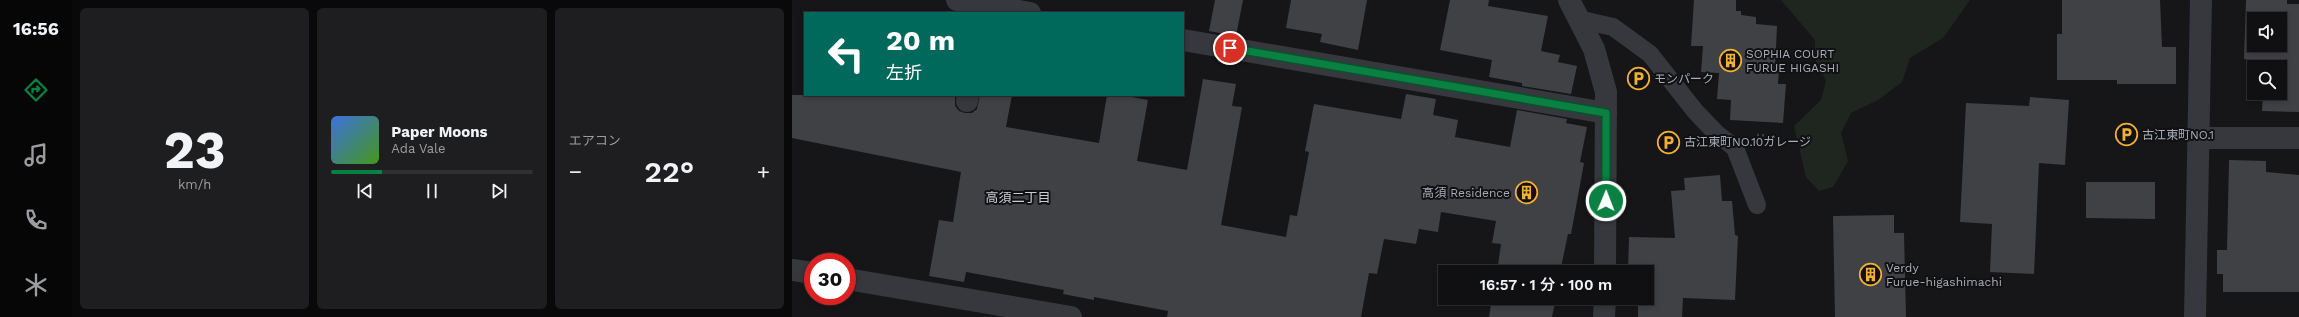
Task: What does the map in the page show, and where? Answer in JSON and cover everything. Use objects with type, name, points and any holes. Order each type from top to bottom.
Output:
[{"type":"street","points":[[957,0],[986,9],[1019,12]]},
{"type":"street","points":[[2196,317],[2201,0]]},
{"type":"street","points":[[1573,9],[1594,50],[1606,92],[1605,265]]},
{"type":"street","points":[[1184,40],[1606,113]]},
{"type":"street","points":[[2199,138],[2299,138]]},
{"type":"street","points":[[792,270],[804,272]]},
{"type":"street","points":[[856,281],[1071,317]]},
{"type":"street","points":[[1604,317],[1605,305]]},
{"type":"lane","points":[[1573,9],[1613,27],[1650,54],[1695,111],[1716,133],[1735,148],[1757,205]]},
{"type":"shaded area","points":[[1781,0],[1970,0],[1943,38],[1910,58],[1902,82],[1878,100],[1851,113],[1841,133],[1848,161],[1833,187],[1819,191],[1806,177],[1794,126],[1821,100],[1826,81],[1815,59],[1815,40]]},
{"type":"building","points":[[1215,0],[1243,0],[1236,36],[1209,31]]},
{"type":"building","points":[[1291,0],[1367,0],[1358,50],[1320,42],[1322,34],[1286,28]]},
{"type":"building","points":[[1450,0],[1489,0],[1488,6],[1548,16],[1541,51],[1560,55],[1558,62],[1577,66],[1571,94],[1522,86],[1522,83],[1489,77],[1492,60],[1440,50]]},
{"type":"building","name":"SOPHIA COURT FURUE HIGASHI","points":[[1694,0],[1736,0],[1736,11],[1741,11],[1741,15],[1756,17],[1756,24],[1777,26],[1775,70],[1779,70],[1778,84],[1786,84],[1783,123],[1730,120],[1731,100],[1717,99],[1719,73],[1701,72],[1703,46],[1691,46]]},
{"type":"building","points":[[2062,0],[2160,0],[2162,47],[2176,47],[2176,84],[2117,84],[2117,80],[2057,80],[2057,34],[2062,34]]},
{"type":"building","points":[[2246,0],[2287,0],[2287,4],[2299,4],[2299,112],[2262,111],[2263,100],[2287,100],[2287,60],[2244,59]]},
{"type":"building","points":[[1203,79],[1236,84],[1232,106],[1242,107],[1221,225],[1286,237],[1290,215],[1297,216],[1309,152],[1305,151],[1314,104],[1401,119],[1406,94],[1436,99],[1433,115],[1458,120],[1455,137],[1510,147],[1517,110],[1567,119],[1566,123],[1587,127],[1580,162],[1584,163],[1571,234],[1568,234],[1561,265],[1498,265],[1501,244],[1492,243],[1496,221],[1441,212],[1438,232],[1419,229],[1416,244],[1384,239],[1377,274],[1369,273],[1361,317],[1167,317],[1168,311],[1094,297],[1094,300],[1063,294],[1064,290],[966,272],[964,282],[929,276],[939,220],[953,222],[961,172],[792,138],[792,95],[955,96],[955,106],[959,111],[965,113],[972,113],[977,109],[980,96],[1012,96],[1006,127],[1099,143],[1107,96],[1126,96],[1148,100],[1137,161],[1187,170]]},
{"type":"building","points":[[2030,97],[2069,100],[2065,165],[2039,163],[2034,274],[1990,272],[1992,224],[1960,222],[1966,103],[2029,106]]},
{"type":"building","points":[[2229,160],[2266,161],[2266,172],[2299,175],[2299,292],[2223,292],[2223,274],[2217,274],[2217,250],[2227,250]]},
{"type":"building","points":[[1720,175],[1722,201],[1732,201],[1735,235],[1738,236],[1735,300],[1683,298],[1682,317],[1638,317],[1638,305],[1654,305],[1654,265],[1628,265],[1629,237],[1675,238],[1671,191],[1685,190],[1684,178]]},
{"type":"building","points":[[2086,182],[2155,182],[2155,219],[2086,218]]},
{"type":"building","name":"Verdy Furue-higashimachi","points":[[1894,215],[1894,233],[1904,233],[1906,317],[1835,317],[1833,216]]},
{"type":"building","points":[[1491,305],[1555,305],[1552,317],[1489,317]]},
{"type":"place","name":"SOPHIA COURT FURUE HIGASHI","points":[[1731,61]]},
{"type":"place","name":"モンパーク","points":[[1638,79]]},
{"type":"place","name":"古江東町NO.1","points":[[2126,135]]},
{"type":"place","name":"古江東町NO.10ガレージ","points":[[1668,142]]},
{"type":"place","name":"高須 Residence","points":[[1526,193]]},
{"type":"place","name":"Verdy Furue-higashimachi","points":[[1870,275]]},
{"type":"district","name":"高須二丁目","points":[[1018,197]]},
{"type":"route","points":[[1230,48],[1606,113],[1606,201]]}]
